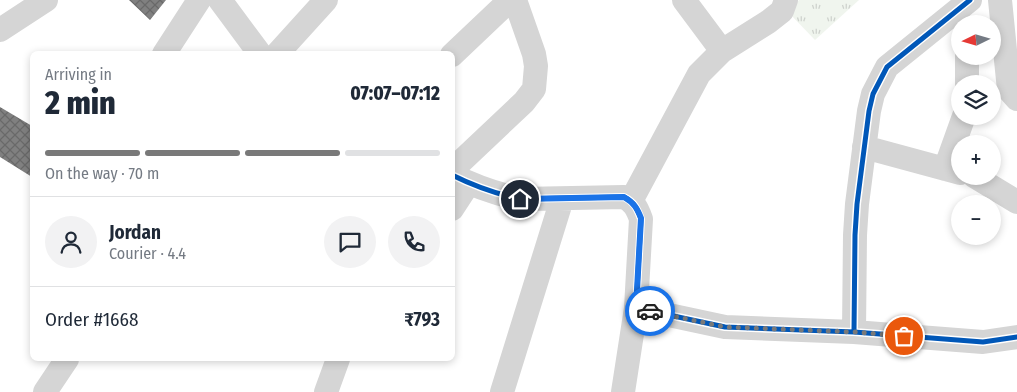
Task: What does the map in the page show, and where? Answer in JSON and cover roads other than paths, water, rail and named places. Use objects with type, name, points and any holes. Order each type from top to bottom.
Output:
[{"type":"street","points":[[0,30],[46,0]]},
{"type":"street","points":[[166,51],[199,0]]},
{"type":"street","points":[[220,0],[258,51]]},
{"type":"street","points":[[280,51],[326,0]]},
{"type":"street","points":[[455,52],[510,0]]},
{"type":"street","points":[[455,192],[458,176],[524,102],[534,88],[536,66],[534,54],[515,0]]},
{"type":"street","points":[[684,0],[722,51]]},
{"type":"street","points":[[631,201],[699,74],[722,51],[782,11],[786,0]]},
{"type":"street","points":[[1000,0],[1009,90],[1017,99]]},
{"type":"street","points":[[854,332],[857,204],[873,94],[887,67],[968,9]]},
{"type":"street","points":[[864,147],[951,170]]},
{"type":"street","points":[[458,176],[505,196],[520,199],[624,197],[631,201],[641,218],[636,308],[623,392]]},
{"type":"street","points":[[989,185],[1017,202]]},
{"type":"street","points":[[502,392],[562,199]]},
{"type":"street","points":[[636,308],[725,327],[854,332],[982,342],[1017,338]]},
{"type":"street","points":[[45,392],[66,361]]},
{"type":"street","points":[[326,392],[337,361]]}]
